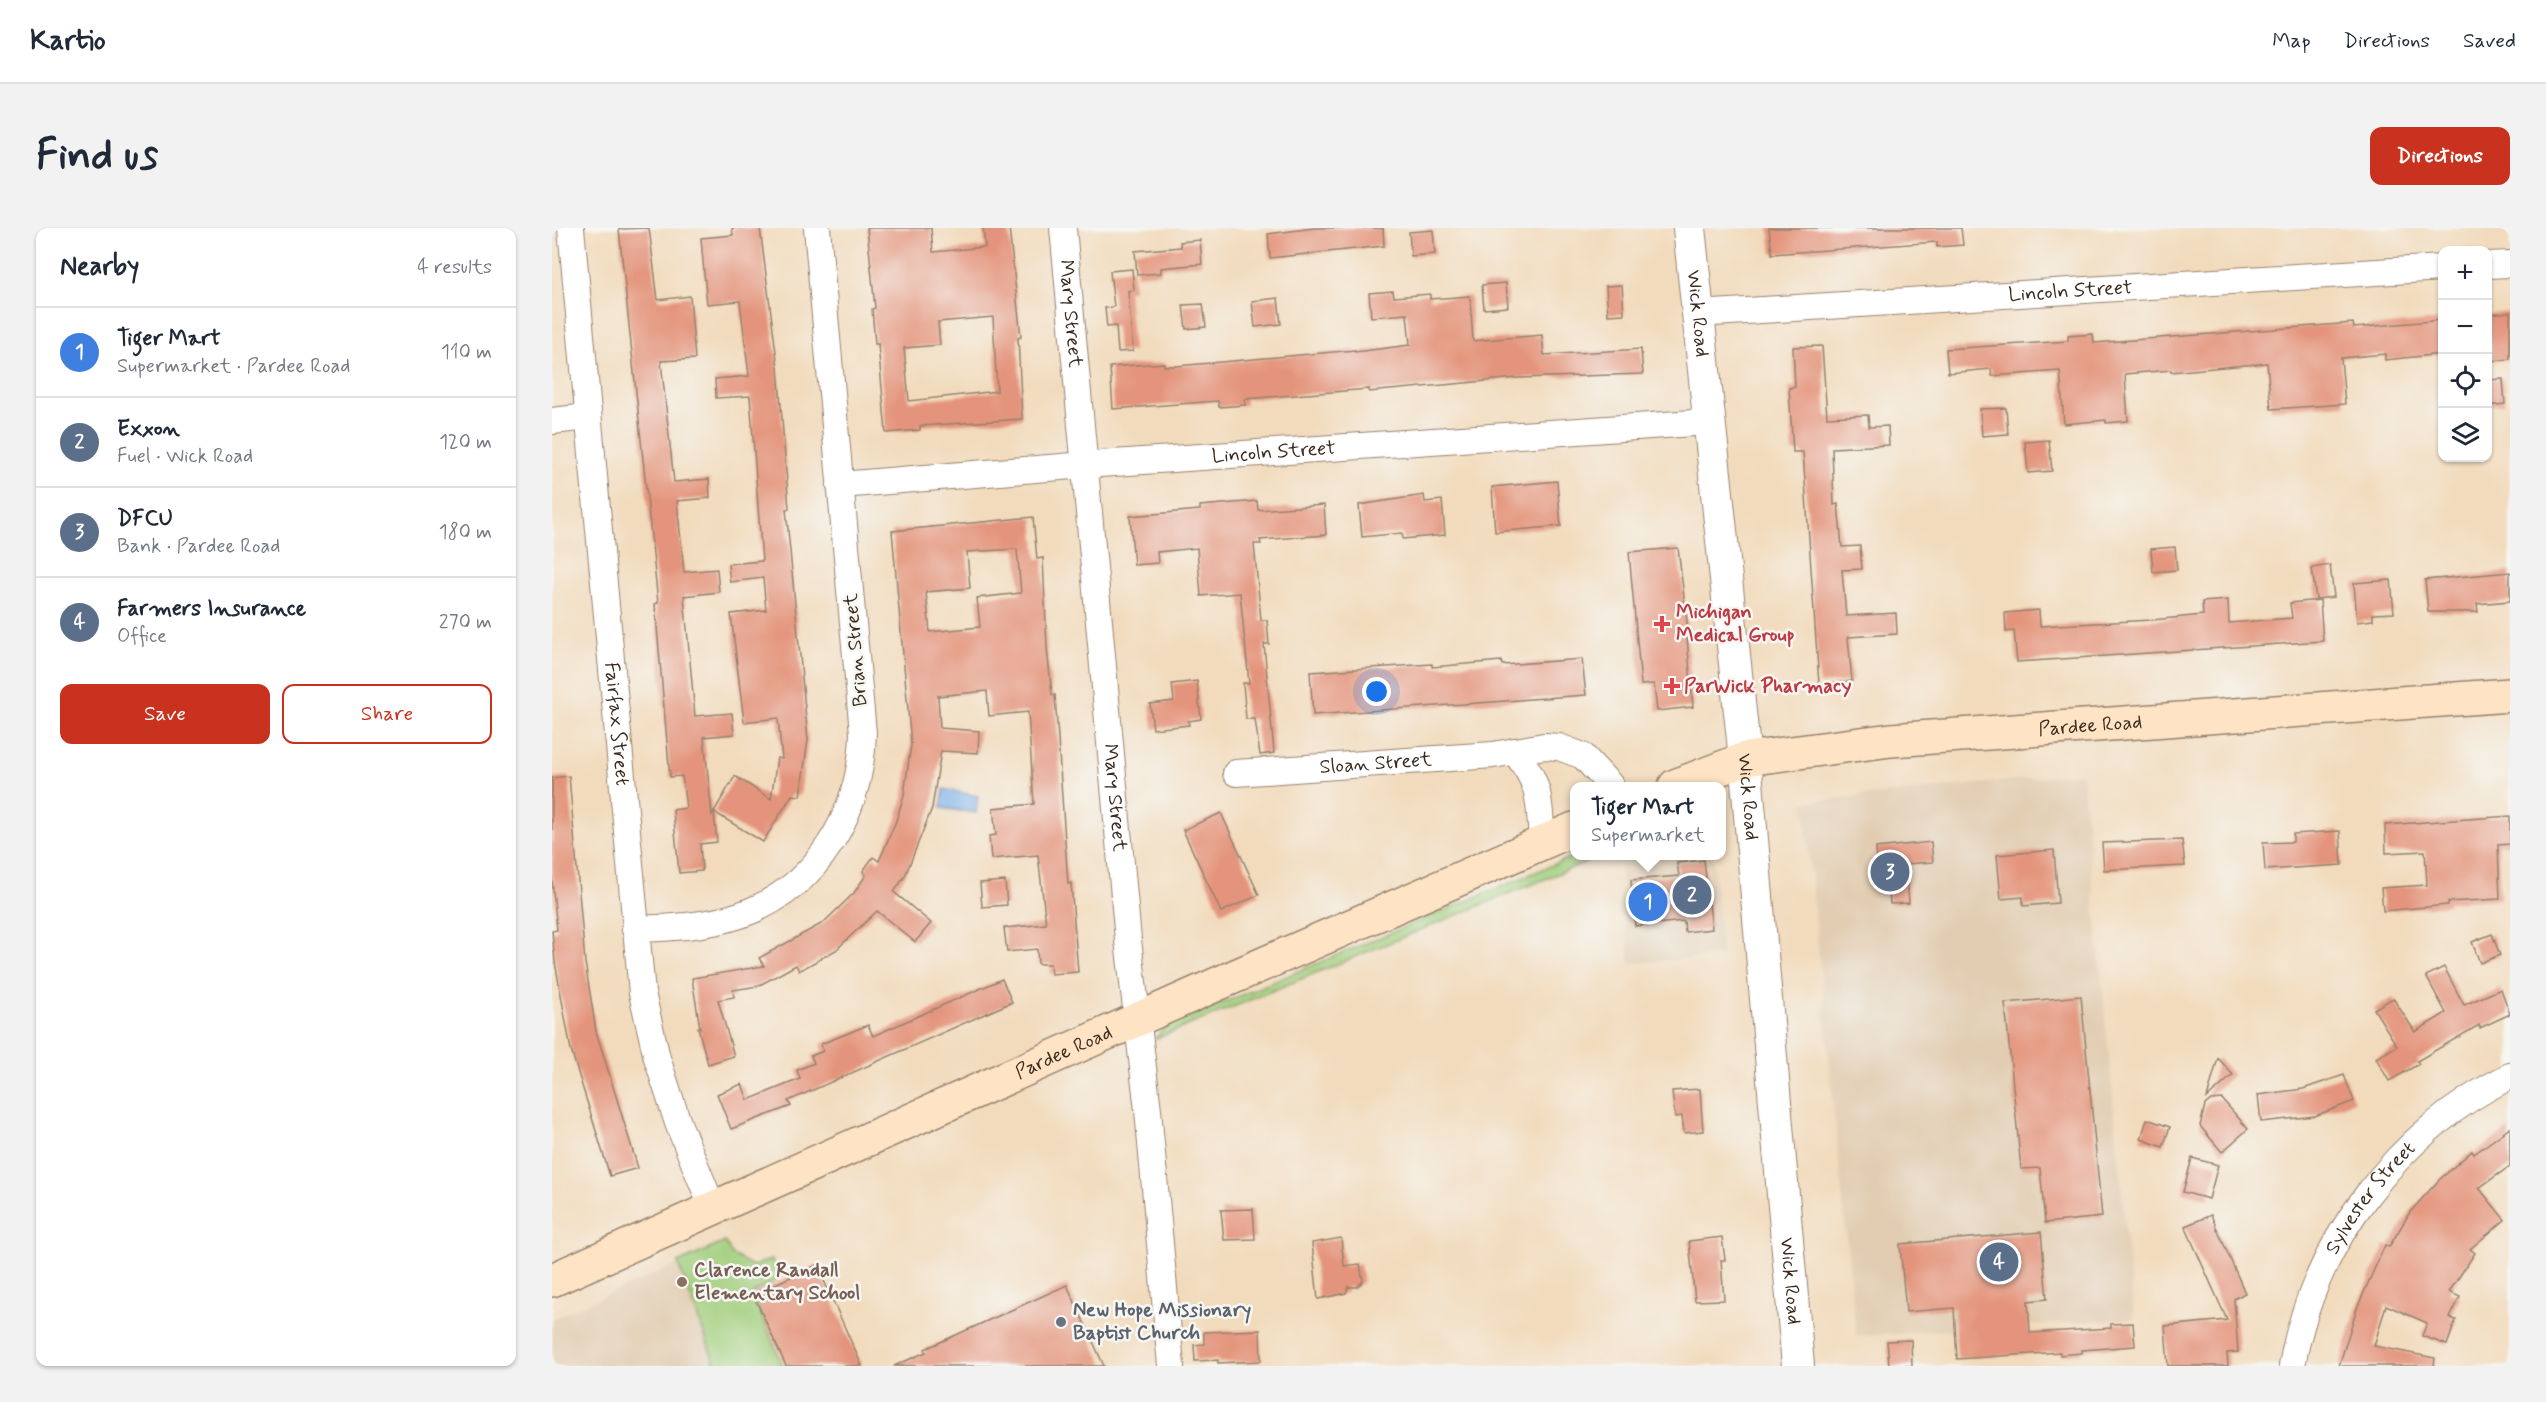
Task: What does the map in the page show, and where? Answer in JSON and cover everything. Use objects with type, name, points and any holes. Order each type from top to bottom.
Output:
[{"type":"main road","name":"Pardee Road","points":[[1686,782],[1745,759],[1891,740],[2510,694]]},
{"type":"main road","name":"Pardee Road","points":[[552,1280],[1138,1019],[1570,831]]},
{"type":"street","name":"Fairfax Street","points":[[571,228],[642,993],[657,1058],[678,1123],[713,1209]]},
{"type":"street","name":"Brian Street","points":[[635,928],[706,922],[738,916],[788,889],[813,867],[833,840],[846,817],[859,780],[863,734],[817,228]]},
{"type":"street","name":"Mary Street","points":[[1063,228],[1171,1366]]},
{"type":"street","name":"Wick Road","points":[[1689,228],[1745,759],[1798,1366]]},
{"type":"street","points":[[2492,265],[2510,264]]},
{"type":"street","name":"Lincoln Street","points":[[1697,314],[2438,268]]},
{"type":"street","points":[[552,421],[588,417]]},
{"type":"street","name":"Lincoln Street","points":[[840,485],[1085,465],[1708,422]]},
{"type":"street","name":"Sloan Street","points":[[1236,773],[1514,751],[1544,746],[1570,749],[1594,766],[1608,782]]},
{"type":"street","points":[[1514,751],[1531,771],[1538,789],[1542,843]]},
{"type":"street","name":"Sylvester Street","points":[[2292,1366],[2310,1297],[2328,1257],[2362,1202],[2393,1164],[2423,1135],[2455,1109],[2510,1076]]},
{"type":"shaded area","points":[[2082,773],[2134,1319],[1856,1336],[1804,802]]},
{"type":"shaded area","points":[[1619,860],[1713,860],[1722,955],[1630,964]]},
{"type":"shaded area","name":"Clarence Randall Elementary School","points":[[723,1245],[734,1366],[552,1366],[552,1319]]},
{"type":"green space","points":[[1570,858],[1570,860],[1591,860],[1155,1039],[1165,1027]]},
{"type":"green space","points":[[725,1242],[732,1255],[753,1266],[772,1259],[779,1279],[752,1293],[783,1366],[716,1366],[678,1263]]},
{"type":"water","points":[[944,789],[978,796],[976,813],[941,808]]},
{"type":"building","points":[[649,228],[658,300],[690,296],[695,359],[661,361],[674,482],[709,479],[710,498],[677,501],[684,572],[717,569],[719,592],[684,596],[695,716],[732,713],[734,734],[704,737],[712,815],[735,776],[771,799],[777,758],[782,759],[778,718],[744,722],[731,614],[766,610],[763,578],[730,582],[728,564],[762,561],[750,396],[716,398],[715,379],[749,376],[740,301],[707,304],[703,262],[701,238],[733,235],[732,228],[760,228],[778,368],[789,509],[786,509],[808,740],[800,796],[792,795],[763,842],[714,812],[717,842],[700,844],[702,871],[679,873],[673,810],[686,808],[682,776],[670,777],[655,604],[658,603],[619,229]]},
{"type":"building","points":[[867,228],[931,228],[933,252],[985,247],[983,228],[1009,228],[1021,337],[1018,338],[1022,419],[920,426],[920,430],[886,433],[878,344],[875,344],[872,309],[875,308]],"holes":[[[993,317],[997,391],[909,401],[904,348],[940,345],[938,322]]]},
{"type":"building","points":[[1314,228],[1383,228],[1384,246],[1270,258],[1268,234]]},
{"type":"building","points":[[1769,228],[1961,228],[1963,245],[1937,247],[1937,242],[1772,254]]},
{"type":"building","points":[[1433,230],[1435,254],[1411,256],[1409,232]]},
{"type":"building","points":[[1200,240],[1202,264],[1161,268],[1161,273],[1137,275],[1135,251],[1181,247],[1180,242]]},
{"type":"building","points":[[1132,269],[1134,290],[1128,291],[1133,351],[1118,352],[1116,326],[1107,327],[1105,308],[1114,307],[1110,271]]},
{"type":"building","points":[[1506,283],[1508,307],[1484,309],[1482,285]]},
{"type":"building","points":[[1622,285],[1624,314],[1608,315],[1606,286]]},
{"type":"building","points":[[1393,291],[1394,297],[1430,294],[1430,299],[1470,296],[1473,341],[1542,335],[1544,355],[1641,349],[1643,374],[1518,378],[1369,392],[1369,389],[1245,399],[1246,405],[1219,407],[1218,401],[1113,409],[1110,367],[1164,363],[1164,366],[1177,366],[1355,350],[1355,352],[1410,345],[1407,314],[1371,317],[1369,293]]},
{"type":"building","points":[[1278,298],[1281,324],[1255,327],[1252,301]]},
{"type":"building","points":[[1203,304],[1206,327],[1186,329],[1183,305]]},
{"type":"building","points":[[2510,312],[2510,359],[2493,361],[2492,314]]},
{"type":"building","points":[[2438,320],[2438,354],[2385,360],[2385,354],[2341,358],[2345,404],[2271,409],[2267,363],[2125,374],[2128,421],[2106,423],[2106,420],[2064,424],[2060,371],[1992,376],[1991,369],[1948,373],[1946,349],[2068,341],[2068,336],[2093,334],[2094,343],[2353,323],[2354,328]]},
{"type":"building","points":[[1822,346],[1827,417],[1868,415],[1869,427],[1888,426],[1889,445],[1832,448],[1834,505],[1838,504],[1842,547],[1860,546],[1862,569],[1842,570],[1846,616],[1896,613],[1897,634],[1848,637],[1852,681],[1819,684],[1803,452],[1793,452],[1789,388],[1795,387],[1793,347]]},
{"type":"building","points":[[2503,379],[2505,404],[2492,405],[2492,380]]},
{"type":"building","points":[[2006,408],[2008,434],[1982,436],[1980,409]]},
{"type":"building","points":[[2049,440],[2052,471],[2028,473],[2025,442]]},
{"type":"building","points":[[1557,481],[1561,526],[1495,532],[1492,487]]},
{"type":"building","points":[[1424,495],[1425,502],[1442,500],[1445,535],[1403,539],[1402,533],[1362,537],[1359,505]]},
{"type":"building","points":[[1257,501],[1258,510],[1324,505],[1326,535],[1260,540],[1261,544],[1254,544],[1261,620],[1267,620],[1269,644],[1264,644],[1274,753],[1260,755],[1255,719],[1246,719],[1243,683],[1249,683],[1240,593],[1201,596],[1197,548],[1157,552],[1158,563],[1134,565],[1130,516],[1200,510],[1200,506]]},
{"type":"building","points":[[1033,517],[1037,559],[1043,558],[1047,648],[1052,695],[1055,695],[1068,884],[1071,883],[1078,972],[1051,974],[1050,964],[1038,964],[1037,949],[1007,952],[1004,928],[1046,924],[1038,855],[991,859],[989,836],[996,835],[993,808],[1034,804],[1028,712],[989,716],[987,691],[938,696],[940,728],[979,731],[978,753],[941,751],[932,808],[905,876],[894,892],[931,923],[915,942],[877,911],[836,950],[799,971],[796,965],[758,986],[733,990],[734,997],[718,1000],[734,1056],[708,1064],[698,1028],[700,1028],[692,978],[764,966],[759,958],[823,923],[854,893],[866,875],[863,871],[873,857],[879,861],[896,821],[904,795],[911,744],[892,531]],"holes":[[[1017,549],[1021,593],[977,598],[980,627],[930,632],[926,592],[970,588],[967,552]]]},
{"type":"building","points":[[2175,547],[2177,570],[2153,572],[2151,549]]},
{"type":"building","points":[[1678,548],[1689,638],[1687,638],[1693,707],[1657,711],[1654,684],[1641,685],[1629,552]]},
{"type":"building","points":[[2330,565],[2334,597],[2316,599],[2312,568]]},
{"type":"building","points":[[2510,572],[2510,601],[2477,604],[2478,612],[2428,612],[2425,580]]},
{"type":"building","points":[[2391,580],[2394,613],[2373,614],[2373,620],[2357,622],[2354,583]]},
{"type":"building","points":[[2228,600],[2229,623],[2292,618],[2290,603],[2320,600],[2323,641],[2017,662],[2014,631],[2006,632],[2005,613],[2039,610],[2040,626],[2152,620],[2203,615],[2202,602]]},
{"type":"building","points":[[1582,659],[1586,695],[1313,715],[1310,672],[1432,664],[1432,667],[1501,661],[1502,665]]},
{"type":"building","points":[[1197,681],[1201,719],[1188,721],[1189,725],[1153,729],[1150,704],[1174,701],[1172,684]]},
{"type":"building","points":[[569,776],[585,962],[596,1031],[638,1168],[610,1176],[571,1050],[555,962],[552,931],[557,930],[552,880],[552,778]]},
{"type":"building","points":[[1221,813],[1259,895],[1221,912],[1183,830]]},
{"type":"building","points":[[2510,816],[2510,844],[2498,845],[2500,899],[2448,902],[2448,905],[2383,911],[2381,888],[2427,885],[2425,851],[2386,853],[2385,825]]},
{"type":"building","points":[[2340,831],[2342,865],[2265,870],[2263,843],[2293,842],[2293,834]]},
{"type":"building","points":[[2182,840],[2185,866],[2104,870],[2102,843]]},
{"type":"building","points":[[1931,842],[1933,862],[1906,864],[1909,903],[1890,904],[1889,892],[1880,893],[1879,880],[1874,880],[1872,862],[1877,862],[1876,848]]},
{"type":"building","points":[[2054,850],[2058,903],[2023,906],[2023,897],[2001,899],[1997,855]]},
{"type":"building","points":[[1704,860],[1712,929],[1685,932],[1684,921],[1635,926],[1631,880],[1679,876],[1677,863]]},
{"type":"building","points":[[1005,881],[1007,905],[982,907],[980,883]]},
{"type":"building","points":[[2492,934],[2500,955],[2480,963],[2472,942]]},
{"type":"building","points":[[2444,967],[2464,1005],[2501,989],[2510,1014],[2480,1028],[2479,1025],[2417,1061],[2419,1064],[2389,1081],[2376,1058],[2397,1046],[2374,1009],[2393,998],[2415,1032],[2446,1013],[2426,976]]},
{"type":"building","points":[[1002,979],[1012,1002],[788,1101],[791,1106],[731,1129],[717,1094],[742,1084],[748,1100],[800,1079],[797,1070],[814,1063],[811,1056],[823,1051],[821,1044],[868,1025],[873,1036]]},
{"type":"building","points":[[2081,996],[2102,1217],[2045,1223],[2040,1168],[2021,1169],[2005,1003]]},
{"type":"building","points":[[2218,1058],[2233,1075],[2207,1098]]},
{"type":"building","points":[[2344,1075],[2354,1101],[2315,1116],[2261,1122],[2258,1095],[2303,1089]]},
{"type":"building","points":[[1700,1089],[1703,1131],[1684,1133],[1682,1116],[1675,1117],[1672,1091]]},
{"type":"building","points":[[2222,1099],[2248,1129],[2222,1152],[2200,1126],[2205,1105],[2211,1100]]},
{"type":"building","points":[[2147,1119],[2170,1127],[2163,1147],[2141,1139]]},
{"type":"building","points":[[2510,1128],[2510,1166],[2479,1188],[2505,1220],[2470,1249],[2475,1253],[2449,1292],[2460,1297],[2450,1318],[2456,1320],[2447,1345],[2422,1336],[2427,1323],[2386,1305],[2374,1346],[2435,1358],[2434,1366],[2339,1366],[2357,1308],[2385,1245],[2389,1247],[2410,1212],[2439,1180],[2472,1151],[2474,1154]]},
{"type":"building","points":[[2192,1158],[2218,1165],[2209,1199],[2183,1192]]},
{"type":"building","points":[[1253,1209],[1255,1239],[1224,1240],[1221,1210]]},
{"type":"building","points":[[2211,1215],[2245,1293],[2234,1299],[2238,1352],[2227,1353],[2228,1366],[2168,1366],[2165,1326],[2227,1320],[2185,1226]]},
{"type":"building","points":[[2041,1232],[2047,1299],[2028,1301],[2030,1333],[2111,1328],[2111,1324],[2133,1323],[2135,1346],[2082,1350],[2082,1353],[2060,1355],[2060,1352],[1957,1359],[1954,1308],[1906,1312],[1900,1244]]},
{"type":"building","points":[[1722,1237],[1725,1260],[1721,1260],[1724,1300],[1695,1301],[1689,1241]]},
{"type":"building","points":[[1341,1238],[1344,1266],[1360,1264],[1363,1281],[1357,1287],[1348,1287],[1346,1293],[1318,1299],[1312,1243]]},
{"type":"building","points":[[817,1265],[862,1366],[786,1366],[753,1294]]},
{"type":"building","name":"New Hope Missionary Baptist Church","points":[[1067,1285],[1104,1366],[894,1366],[926,1352],[925,1349]]},
{"type":"building","points":[[1260,1330],[1261,1361],[1218,1363],[1218,1360],[1195,1361],[1194,1345],[1204,1344],[1204,1332]]},
{"type":"building","points":[[1911,1340],[1912,1366],[1889,1366],[1887,1341]]},
{"type":"place","name":"Michigan Medical Group","points":[[1662,624]]},
{"type":"place","name":"ParWick Pharmacy","points":[[1672,686]]},
{"type":"place","name":"DFCU","points":[[1890,872]]},
{"type":"place","name":"Exxon","points":[[1692,895]]},
{"type":"place","name":"Tiger Mart","points":[[1648,902]]},
{"type":"place","name":"Farmers Insurance","points":[[1999,1262]]},
{"type":"place","name":"Clarence Randall Elementary School","points":[[682,1282]]},
{"type":"place","name":"New Hope Missionary Baptist Church","points":[[1061,1322]]}]
